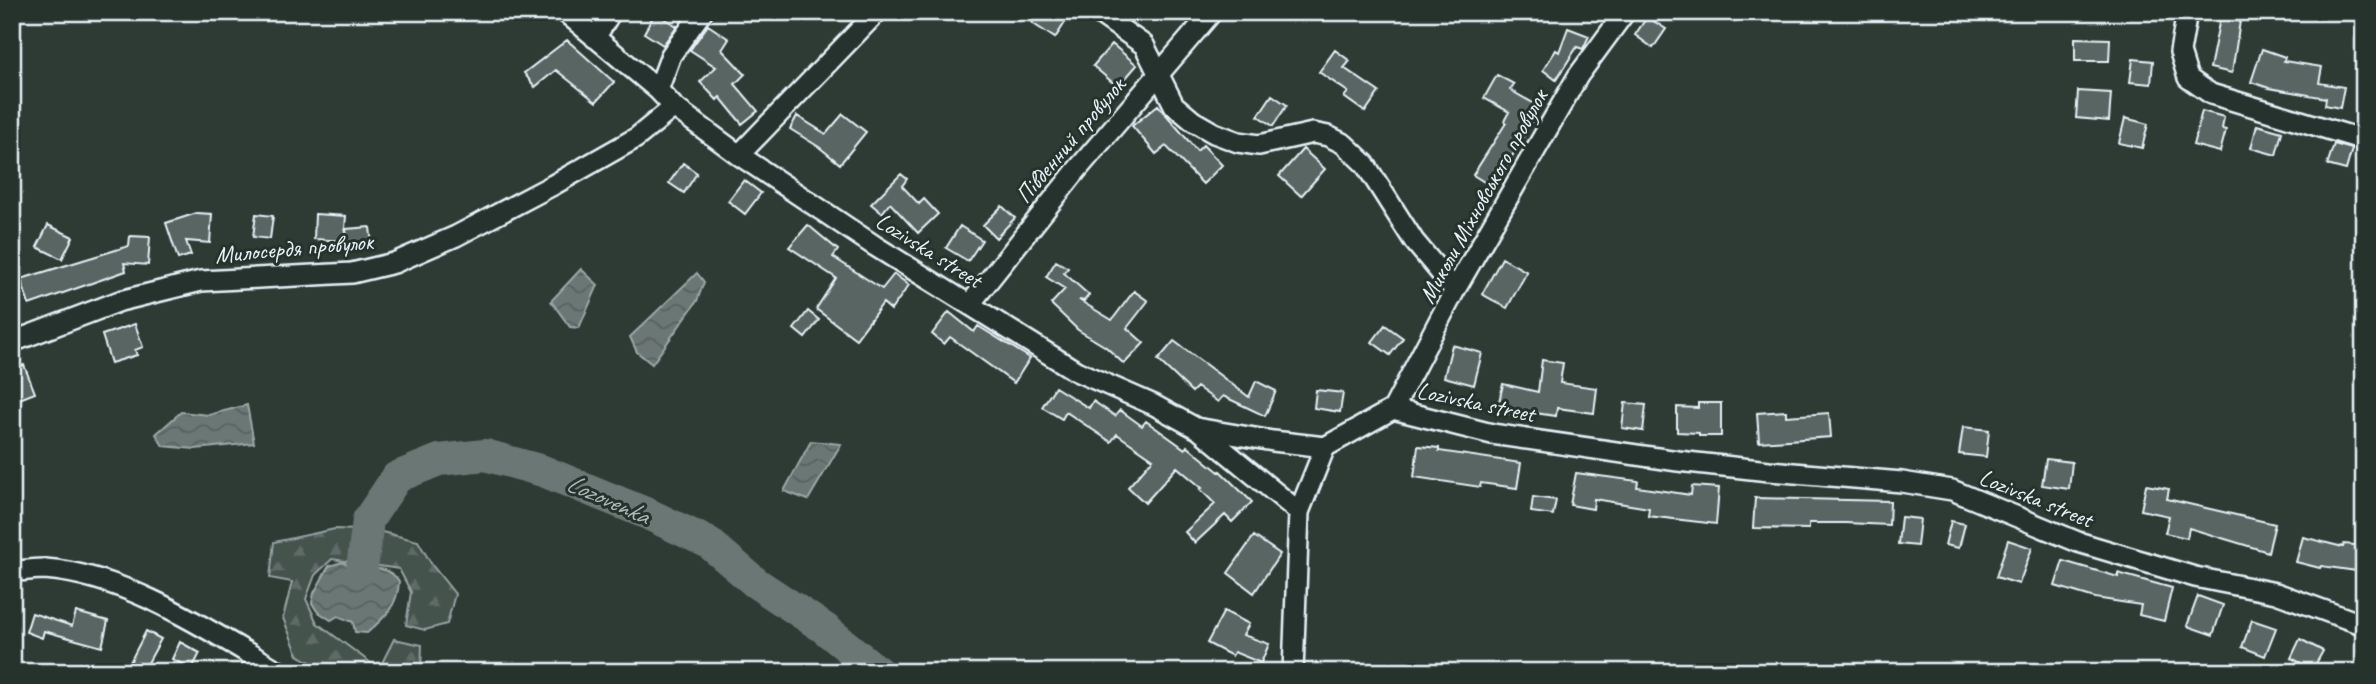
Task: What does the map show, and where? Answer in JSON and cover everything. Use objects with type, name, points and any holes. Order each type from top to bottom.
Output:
[{"type":"street","name":"Lozivska street","points":[[565,12],[658,90],[674,107],[739,155],[875,246],[1076,370],[1154,405],[1196,428],[1325,447],[1393,410],[1492,434],[1532,440],[1704,464],[1902,482],[1952,490],[2078,542],[2195,577],[2276,593],[2364,625]]},
{"type":"street","points":[[595,38],[611,12]]},
{"type":"street","points":[[658,90],[671,55],[702,12]]},
{"type":"street","points":[[739,155],[877,12]]},
{"type":"street","points":[[1097,12],[1144,45],[1174,105],[1193,121],[1214,133],[1238,142],[1259,145],[1313,133],[1328,136],[1344,144],[1365,164],[1414,241],[1455,290]]},
{"type":"street","name":"Південний провулок","points":[[970,304],[1157,73],[1212,12]]},
{"type":"street","name":"Миколи Міхновського провулок","points":[[1393,410],[1455,290],[1578,76],[1625,12]]},
{"type":"street","points":[[2187,12],[2180,52],[2188,78],[2211,94],[2364,140]]},
{"type":"street","name":"Милосердя провулок","points":[[12,342],[120,300],[201,281],[352,273],[394,263],[456,236],[553,186],[635,138],[674,107]]},
{"type":"street","points":[[1196,428],[1278,492],[1299,512]]},
{"type":"street","points":[[1293,672],[1299,512],[1325,447]]},
{"type":"street","points":[[12,571],[44,569],[99,579],[182,615],[280,672]]},
{"type":"green space","points":[[335,529],[378,531],[418,541],[432,565],[455,594],[447,624],[425,630],[406,625],[411,592],[399,569],[332,559],[315,575],[306,599],[317,623],[379,669],[394,639],[422,645],[421,672],[328,672],[298,655],[283,618],[292,582],[270,578],[274,542]]},
{"type":"water","points":[[581,269],[598,285],[579,328],[570,327],[551,301]]},
{"type":"water","points":[[697,273],[704,282],[697,301],[652,364],[637,352],[630,337]]},
{"type":"water","points":[[247,405],[254,443],[195,449],[163,446],[156,434],[181,412],[209,415]]},
{"type":"water","points":[[811,441],[841,444],[808,500],[784,491]]},
{"type":"water","points":[[342,562],[387,571],[399,581],[393,604],[367,633],[355,632],[353,622],[338,616],[331,620],[317,611],[312,603],[314,593],[329,566]]},
{"type":"building","points":[[1039,12],[1072,12],[1055,38],[1032,23]]},
{"type":"building","points":[[655,13],[677,26],[663,45],[644,33]]},
{"type":"building","points":[[1647,17],[1666,29],[1653,48],[1635,35]]},
{"type":"building","points":[[2220,18],[2240,21],[2232,73],[2210,68]]},
{"type":"building","points":[[708,25],[729,39],[722,50],[745,74],[735,84],[758,111],[742,124],[720,97],[717,100],[700,82],[716,67],[690,50]]},
{"type":"building","points":[[1568,28],[1589,36],[1583,49],[1577,47],[1556,80],[1543,70],[1556,50],[1559,52]]},
{"type":"building","points":[[2075,38],[2110,39],[2109,61],[2075,61]]},
{"type":"building","points":[[567,40],[614,82],[596,102],[556,70],[535,87],[524,73]]},
{"type":"building","points":[[1112,44],[1137,65],[1118,87],[1093,66]]},
{"type":"building","points":[[2262,49],[2285,57],[2284,61],[2322,67],[2319,83],[2344,87],[2340,108],[2325,105],[2326,98],[2269,88],[2251,82]]},
{"type":"building","points":[[1335,50],[1350,61],[1344,68],[1379,92],[1365,112],[1344,97],[1348,92],[1319,72]]},
{"type":"building","points":[[2133,59],[2153,61],[2151,84],[2130,82]]},
{"type":"building","points":[[1497,75],[1514,84],[1510,90],[1540,107],[1494,188],[1473,175],[1506,123],[1504,121],[1509,112],[1484,98]]},
{"type":"building","points":[[2078,91],[2111,93],[2109,121],[2076,118]]},
{"type":"building","points":[[1272,95],[1287,105],[1273,126],[1258,116]]},
{"type":"building","points":[[1158,105],[1197,151],[1203,145],[1222,165],[1203,184],[1166,146],[1156,154],[1132,126]]},
{"type":"building","points":[[2202,111],[2224,117],[2222,129],[2226,130],[2220,152],[2193,145]]},
{"type":"building","points":[[843,114],[866,132],[840,164],[790,129],[797,116],[826,134]]},
{"type":"building","points":[[2125,118],[2148,124],[2142,148],[2119,143]]},
{"type":"building","points":[[2257,125],[2282,132],[2276,155],[2251,148]]},
{"type":"building","points":[[2334,144],[2352,149],[2346,170],[2327,165]]},
{"type":"building","points":[[1303,149],[1325,169],[1301,196],[1279,176]]},
{"type":"building","points":[[683,163],[697,173],[684,193],[669,183]]},
{"type":"building","points":[[901,174],[907,179],[902,186],[919,204],[924,199],[938,214],[918,233],[890,203],[882,213],[871,204]]},
{"type":"building","points":[[744,180],[761,193],[745,214],[728,201]]},
{"type":"building","points":[[1002,206],[1015,218],[996,238],[983,225]]},
{"type":"building","points":[[197,213],[212,214],[210,243],[186,241],[191,255],[178,259],[166,223]]},
{"type":"building","points":[[256,214],[273,216],[270,239],[253,237]]},
{"type":"building","points":[[315,214],[346,216],[344,241],[314,239]]},
{"type":"building","points":[[48,225],[73,237],[62,259],[37,247]]},
{"type":"building","points":[[808,225],[838,250],[833,257],[882,289],[894,274],[909,285],[891,310],[883,303],[856,339],[816,309],[836,278],[789,247]]},
{"type":"building","points":[[960,226],[982,240],[968,261],[946,248]]},
{"type":"building","points":[[370,227],[372,245],[348,247],[346,229]]},
{"type":"building","points":[[130,236],[150,237],[148,265],[124,263],[126,271],[29,305],[21,279],[129,246]]},
{"type":"building","points":[[1502,258],[1527,272],[1507,308],[1482,294]]},
{"type":"building","points":[[1056,261],[1068,268],[1064,273],[1089,295],[1084,301],[1079,300],[1112,320],[1134,291],[1148,301],[1127,328],[1144,343],[1124,364],[1106,347],[1078,330],[1051,304],[1065,289],[1046,277]]},
{"type":"building","points":[[808,311],[819,320],[805,338],[794,329]]},
{"type":"building","points":[[949,312],[974,332],[978,326],[1030,358],[1014,383],[950,337],[944,344],[932,334]]},
{"type":"building","points":[[135,324],[143,347],[135,350],[137,355],[111,363],[102,335]]},
{"type":"building","points":[[1385,325],[1403,338],[1390,355],[1372,342]]},
{"type":"building","points":[[1174,341],[1249,397],[1256,381],[1276,391],[1265,416],[1223,396],[1218,402],[1197,387],[1192,392],[1158,360]]},
{"type":"building","points":[[1452,345],[1482,353],[1474,385],[1444,377]]},
{"type":"building","points":[[1542,360],[1563,363],[1560,383],[1597,388],[1594,413],[1557,408],[1556,416],[1515,410],[1514,415],[1497,411],[1503,384],[1538,392]]},
{"type":"building","points":[[24,365],[35,393],[17,400],[12,388],[12,369]]},
{"type":"building","points":[[1055,387],[1089,408],[1093,401],[1115,416],[1120,410],[1142,426],[1146,421],[1185,449],[1187,446],[1220,471],[1252,502],[1232,522],[1225,515],[1195,543],[1185,532],[1215,504],[1200,489],[1202,488],[1177,467],[1145,503],[1128,487],[1153,459],[1117,434],[1111,442],[1066,412],[1062,419],[1042,407]]},
{"type":"building","points":[[1316,390],[1343,393],[1340,412],[1314,408]]},
{"type":"building","points":[[1625,403],[1646,405],[1643,431],[1622,428]]},
{"type":"building","points":[[1698,403],[1721,403],[1721,436],[1677,432],[1677,407],[1698,408]]},
{"type":"building","points":[[1786,411],[1786,416],[1829,413],[1831,437],[1759,442],[1757,413]]},
{"type":"building","points":[[1963,427],[1989,430],[1986,457],[1959,454]]},
{"type":"building","points":[[1418,446],[1521,463],[1517,488],[1481,483],[1480,487],[1414,477]]},
{"type":"building","points":[[2046,459],[2072,462],[2069,489],[2042,485]]},
{"type":"building","points":[[1576,473],[1638,481],[1637,487],[1691,495],[1692,486],[1719,488],[1716,524],[1648,516],[1649,508],[1594,499],[1593,509],[1570,505]]},
{"type":"building","points":[[2146,485],[2169,489],[2167,499],[2275,524],[2268,552],[2189,528],[2187,538],[2165,533],[2169,516],[2141,510]]},
{"type":"building","points":[[1533,497],[1556,500],[1553,515],[1531,512]]},
{"type":"building","points":[[1755,498],[1890,501],[1889,525],[1809,523],[1809,529],[1753,528]]},
{"type":"building","points":[[1901,517],[1920,519],[1917,546],[1898,544]]},
{"type":"building","points":[[1951,521],[1965,524],[1959,548],[1945,545]]},
{"type":"building","points":[[1254,536],[1280,554],[1254,593],[1228,573]]},
{"type":"building","points":[[2303,537],[2343,547],[2344,544],[2364,546],[2364,572],[2320,568],[2296,562]]},
{"type":"building","points":[[2008,540],[2032,548],[2019,584],[1996,577]]},
{"type":"building","points":[[2063,561],[2118,577],[2118,573],[2172,588],[2164,621],[2139,615],[2141,605],[2095,598],[2055,586]]},
{"type":"building","points":[[2198,596],[2223,605],[2213,635],[2187,626]]},
{"type":"building","points":[[1224,611],[1249,624],[1243,635],[1269,644],[1261,663],[1234,652],[1232,656],[1207,643]]},
{"type":"building","points":[[76,612],[108,621],[102,647],[44,631],[42,638],[26,632],[32,613],[72,626]]},
{"type":"building","points":[[2252,620],[2276,628],[2265,656],[2242,647]]},
{"type":"building","points":[[146,631],[161,639],[143,672],[125,672]]},
{"type":"building","points":[[2300,639],[2323,651],[2313,669],[2291,658]]},
{"type":"building","points":[[180,642],[200,653],[192,669],[172,659]]},
{"type":"waterway","name":"Lozovenka","points":[[362,569],[368,520],[397,477],[439,460],[485,455],[543,471],[648,514],[709,543],[756,583],[824,628],[878,672]]}]
